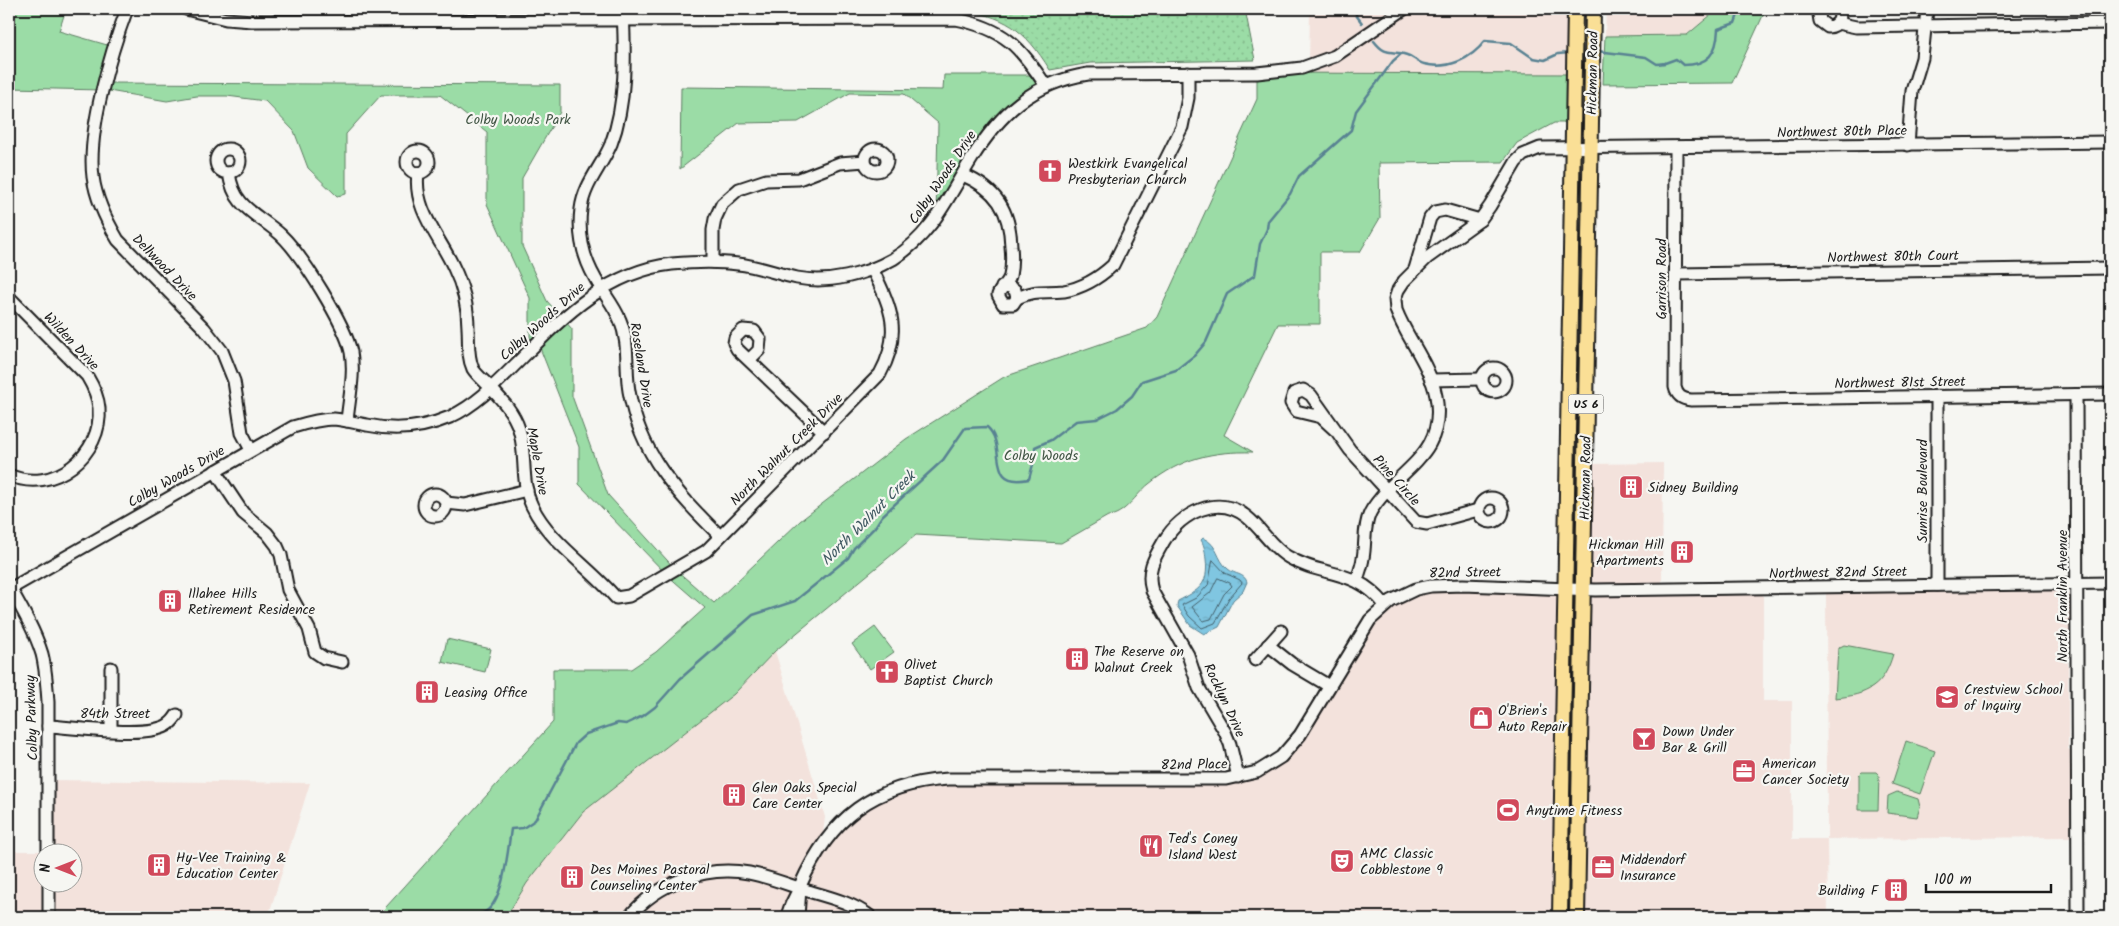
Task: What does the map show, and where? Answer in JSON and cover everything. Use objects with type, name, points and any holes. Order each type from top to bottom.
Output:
[{"type":"main road","name":"Hickman Road","points":[[1560,917],[1575,9]]},
{"type":"main road","name":"Hickman Road","points":[[1577,917],[1593,9]]},
{"type":"street","name":"Dellwood Drive","points":[[128,9],[114,48],[95,128],[92,161],[96,194],[109,225],[118,240],[204,328],[222,352],[234,381],[239,421],[251,450]]},
{"type":"street","points":[[186,9],[226,18],[252,21],[460,14],[882,13],[956,19],[978,23],[998,33],[1017,46],[1027,57],[1046,86]]},
{"type":"street","name":"Colby Woods Drive","points":[[10,588],[284,431],[299,425],[312,421],[333,419],[380,428],[424,426],[464,409],[491,389],[589,296],[602,288],[647,269],[672,264],[713,262],[768,269],[797,278],[821,280],[850,276],[891,260],[915,242],[936,217],[970,161],[1010,109],[1046,86],[1066,78],[1088,74],[1284,71],[1319,63],[1336,56],[1404,9]]},
{"type":"street","points":[[1822,9],[1819,15],[1822,24],[1832,26],[1837,23],[1840,16],[1837,9]]},
{"type":"street","points":[[1908,145],[1912,91],[1922,58],[1927,9]]},
{"type":"street","name":"Roseland Drive","points":[[623,14],[620,111],[610,146],[592,176],[581,207],[582,247],[592,272],[620,320],[626,341],[627,372],[632,405],[656,462],[678,494],[720,536]]},
{"type":"street","points":[[1837,23],[1856,27],[2110,23]]},
{"type":"street","points":[[963,174],[992,193],[1004,207],[1009,220],[1012,262],[1010,279],[998,295],[1003,304],[1013,304],[1017,298],[1030,291],[1065,291],[1074,288],[1101,275],[1113,265],[1182,127],[1188,98],[1188,73]]},
{"type":"street","name":"Northwest 80th Place","points":[[1480,220],[1523,155],[1540,148],[1591,149],[2110,142]]},
{"type":"street","name":"Garrison Road","points":[[1676,148],[1675,387],[1676,393],[1680,397],[1690,400]]},
{"type":"street","points":[[713,262],[715,219],[722,204],[739,189],[749,184],[766,180],[799,179],[840,163],[865,161]]},
{"type":"street","points":[[229,173],[231,185],[237,199],[247,210],[282,235],[293,248],[342,327],[351,353],[352,376],[347,421]]},
{"type":"street","name":"Maple Drive","points":[[418,173],[419,202],[454,266],[463,291],[466,303],[468,346],[474,370],[506,406],[518,427],[522,443],[523,474],[531,505],[539,518],[558,540],[616,598]]},
{"type":"street","points":[[1415,271],[1430,218],[1435,212],[1445,210],[1480,220]]},
{"type":"street","points":[[1385,605],[1369,588],[1357,580],[1363,558],[1366,524],[1376,504],[1428,450],[1435,431],[1437,413],[1436,396],[1431,380],[1396,310],[1398,290],[1415,271],[1452,239],[1480,220]]},
{"type":"street","name":"Northwest 80th Court","points":[[1676,274],[2110,268]]},
{"type":"street","name":"North Walnut Creek Drive","points":[[616,598],[629,596],[668,575],[706,551],[870,387],[888,360],[892,344],[893,322],[885,293],[872,269]]},
{"type":"street","name":"Wilden Drive","points":[[9,297],[80,368],[90,381],[99,408],[99,421],[93,443],[78,463],[59,475],[38,480],[25,480],[9,475]]},
{"type":"street","points":[[749,360],[824,432]]},
{"type":"street","points":[[1431,380],[1482,380]]},
{"type":"street","name":"Northwest 81st Street","points":[[1690,400],[2110,394]]},
{"type":"street","name":"North Franklin Avenue","points":[[2076,395],[2078,917]]},
{"type":"street","name":"Sunrise Boulevard","points":[[1937,396],[1937,585]]},
{"type":"street","name":"Pine Circle","points":[[1335,430],[1350,450],[1388,490],[1411,518],[1422,524],[1478,510]]},
{"type":"street","points":[[215,471],[243,513],[267,533],[277,546],[288,590],[309,629],[315,652],[324,658],[342,662]]},
{"type":"street","points":[[446,503],[465,505],[527,490]]},
{"type":"street","name":"Rocklyn Drive","points":[[1238,777],[1225,732],[1199,688],[1188,655],[1152,590],[1149,575],[1152,562],[1174,528],[1192,513],[1216,506],[1236,510],[1252,522],[1288,557],[1357,580]]},
{"type":"street","name":"Northwest 82nd Street","points":[[1566,589],[2110,583]]},
{"type":"street","name":"82nd Street","points":[[1385,605],[1403,594],[1431,586],[1463,585],[1566,589]]},
{"type":"street","name":"Colby Parkway","points":[[10,588],[42,654],[46,676],[48,844]]},
{"type":"street","name":"82nd Place","points":[[800,888],[812,858],[834,829],[861,806],[893,789],[911,783],[948,779],[1218,779],[1238,777],[1261,770],[1281,757],[1300,735],[1362,631],[1385,605]]},
{"type":"street","points":[[1255,660],[1281,631]]},
{"type":"street","points":[[1268,645],[1299,669],[1329,686]]},
{"type":"street","points":[[111,668],[111,730]]},
{"type":"street","name":"84th Street","points":[[48,726],[148,731],[169,725],[177,715]]},
{"type":"street","points":[[629,917],[655,893],[683,879],[700,874],[725,872],[749,873],[800,888],[849,904],[871,917]]},
{"type":"street","points":[[787,917],[789,904],[800,888]]},
{"type":"street","points":[[798,917],[800,888]]},
{"type":"street","points":[[49,894],[49,917]]},
{"type":"shaded area","points":[[1310,9],[1575,9],[1575,74],[1257,73],[1309,66]]},
{"type":"shaded area","points":[[1606,9],[1718,9],[1687,35],[1605,36]]},
{"type":"shaded area","points":[[1663,463],[1662,585],[1595,584],[1591,582],[1589,579],[1589,464]]},
{"type":"shaded area","points":[[1416,589],[1566,589],[1560,917],[506,917],[527,883],[583,812],[734,694],[775,651],[825,817],[822,842],[847,816],[911,783],[1231,778],[1281,757],[1370,620]]},
{"type":"shaded area","name":"Crestview School of Inquiry","points":[[2066,589],[2070,598],[2071,641],[2068,644],[2068,749],[2071,751],[2071,837],[1827,839],[1826,591]]},
{"type":"shaded area","points":[[1763,592],[1763,701],[1792,701],[1792,839],[1827,839],[1828,917],[1581,917],[1590,599],[1598,596],[1623,594]]},
{"type":"shaded area","points":[[49,780],[310,783],[268,917],[9,917],[9,851],[32,851],[32,894],[82,894],[82,844],[48,844]]},
{"type":"green space","name":"Colby Woods","points":[[9,9],[66,9],[59,31],[114,47],[105,83],[560,85],[560,112],[522,178],[522,246],[547,301],[572,329],[572,396],[608,495],[676,570],[714,603],[800,521],[906,439],[1004,377],[1147,328],[1157,317],[1257,99],[1257,73],[1575,74],[1574,123],[1554,123],[1517,143],[1503,162],[1379,163],[1380,218],[1360,252],[1320,252],[1320,324],[1278,324],[1224,435],[1253,452],[1224,453],[1185,462],[1149,484],[1120,512],[1108,516],[1061,543],[916,535],[775,651],[734,694],[583,812],[527,883],[506,917],[377,917],[553,722],[553,669],[631,669],[656,652],[705,608],[667,575],[579,484],[579,447],[538,343],[530,349],[530,298],[487,204],[487,132],[440,95],[381,95],[346,134],[346,194],[337,196],[308,168],[294,131],[265,101],[227,96],[197,96],[167,101],[103,90],[9,88]]},
{"type":"green space","points":[[957,9],[1245,9],[1255,60],[1090,63],[1050,70],[1031,44],[1012,26],[1001,20]]},
{"type":"green space","points":[[1718,9],[1766,9],[1732,83],[1603,84],[1605,36],[1687,35]]},
{"type":"green space","points":[[944,75],[1039,75],[1046,86],[1010,109],[936,217],[938,123],[904,94],[850,93],[798,122],[739,123],[680,169],[681,87],[943,90]]},
{"type":"green space","points":[[875,627],[894,652],[870,669],[852,644]]},
{"type":"green space","points":[[447,639],[491,649],[485,672],[442,662]]},
{"type":"green space","points":[[1844,645],[1893,654],[1885,674],[1873,687],[1847,697],[1835,698],[1838,648]]},
{"type":"green space","points":[[1906,741],[1935,751],[1920,794],[1892,784]]},
{"type":"green space","points":[[1862,772],[1876,772],[1879,775],[1878,810],[1859,810],[1859,775]]},
{"type":"green space","points":[[1897,792],[1918,799],[1920,807],[1917,817],[1887,813],[1888,796]]},
{"type":"water","points":[[1203,538],[1212,544],[1221,561],[1228,569],[1244,577],[1247,582],[1243,591],[1233,600],[1219,627],[1204,634],[1190,625],[1177,606],[1178,601],[1197,590],[1204,581],[1207,568],[1205,550],[1201,540]]},
{"type":"waterway","points":[[1356,9],[1356,15],[1362,23]]},
{"type":"waterway","name":"North Walnut Creek","points":[[1597,51],[1646,57],[1657,64],[1676,59],[1683,65],[1699,63],[1710,56],[1713,51],[1716,45],[1718,29],[1735,23],[1740,9]]},
{"type":"waterway","name":"North Walnut Creek","points":[[1374,41],[1383,50],[1402,53],[1422,63],[1433,65],[1458,62],[1473,53],[1485,41],[1511,43],[1533,58],[1545,60],[1558,54],[1569,53]]},
{"type":"waterway","name":"North Walnut Creek","points":[[466,917],[485,912],[497,897],[504,874],[511,829],[523,828],[535,820],[576,743],[586,734],[618,723],[626,724],[643,716],[655,707],[680,679],[753,615],[795,601],[848,558],[854,548],[875,527],[882,516],[943,460],[965,428],[987,427],[993,435],[996,444],[1001,471],[1006,477],[1015,480],[1029,479],[1035,457],[1035,447],[1051,440],[1076,421],[1097,419],[1117,409],[1132,396],[1142,381],[1176,370],[1195,355],[1206,342],[1227,294],[1255,275],[1260,244],[1267,229],[1268,221],[1290,194],[1299,176],[1351,130],[1356,111],[1393,61],[1401,54]]},
{"type":"place","name":"Westkirk Evangelical Presbyterian Church","points":[[1050,171]]},
{"type":"place","name":"Sidney Building","points":[[1631,487]]},
{"type":"place","name":"Hickman Hill Apartments","points":[[1682,552]]},
{"type":"place","name":"Illahee Hills Retirement Residence","points":[[170,601]]},
{"type":"place","name":"The Reserve on Walnut Creek","points":[[1077,659]]},
{"type":"place","name":"Olivet Baptist Church","points":[[887,672]]},
{"type":"place","name":"Leasing Office","points":[[427,692]]},
{"type":"place","name":"Crestview School of Inquiry","points":[[1947,697]]},
{"type":"place","name":"O'Brien's Auto Repair","points":[[1481,718]]},
{"type":"place","name":"Down Under Bar & Grill","points":[[1644,739]]},
{"type":"place","name":"American Cancer Society","points":[[1744,771]]},
{"type":"place","name":"Glen Oaks Special Care Center","points":[[734,795]]},
{"type":"place","name":"Anytime Fitness","points":[[1508,810]]},
{"type":"place","name":"Ted's Coney Island West","points":[[1151,846]]},
{"type":"place","name":"AMC Classic Cobblestone 9","points":[[1342,861]]},
{"type":"place","name":"Hy-Vee Training & Education Center","points":[[159,865]]},
{"type":"place","name":"Middendorf Insurance","points":[[1603,867]]},
{"type":"place","name":"Des Moines Pastoral Counseling Center","points":[[572,877]]},
{"type":"place","name":"Building F","points":[[1896,890]]},
{"type":"park label","name":"Colby Woods Park","points":[[518,119]]}]
